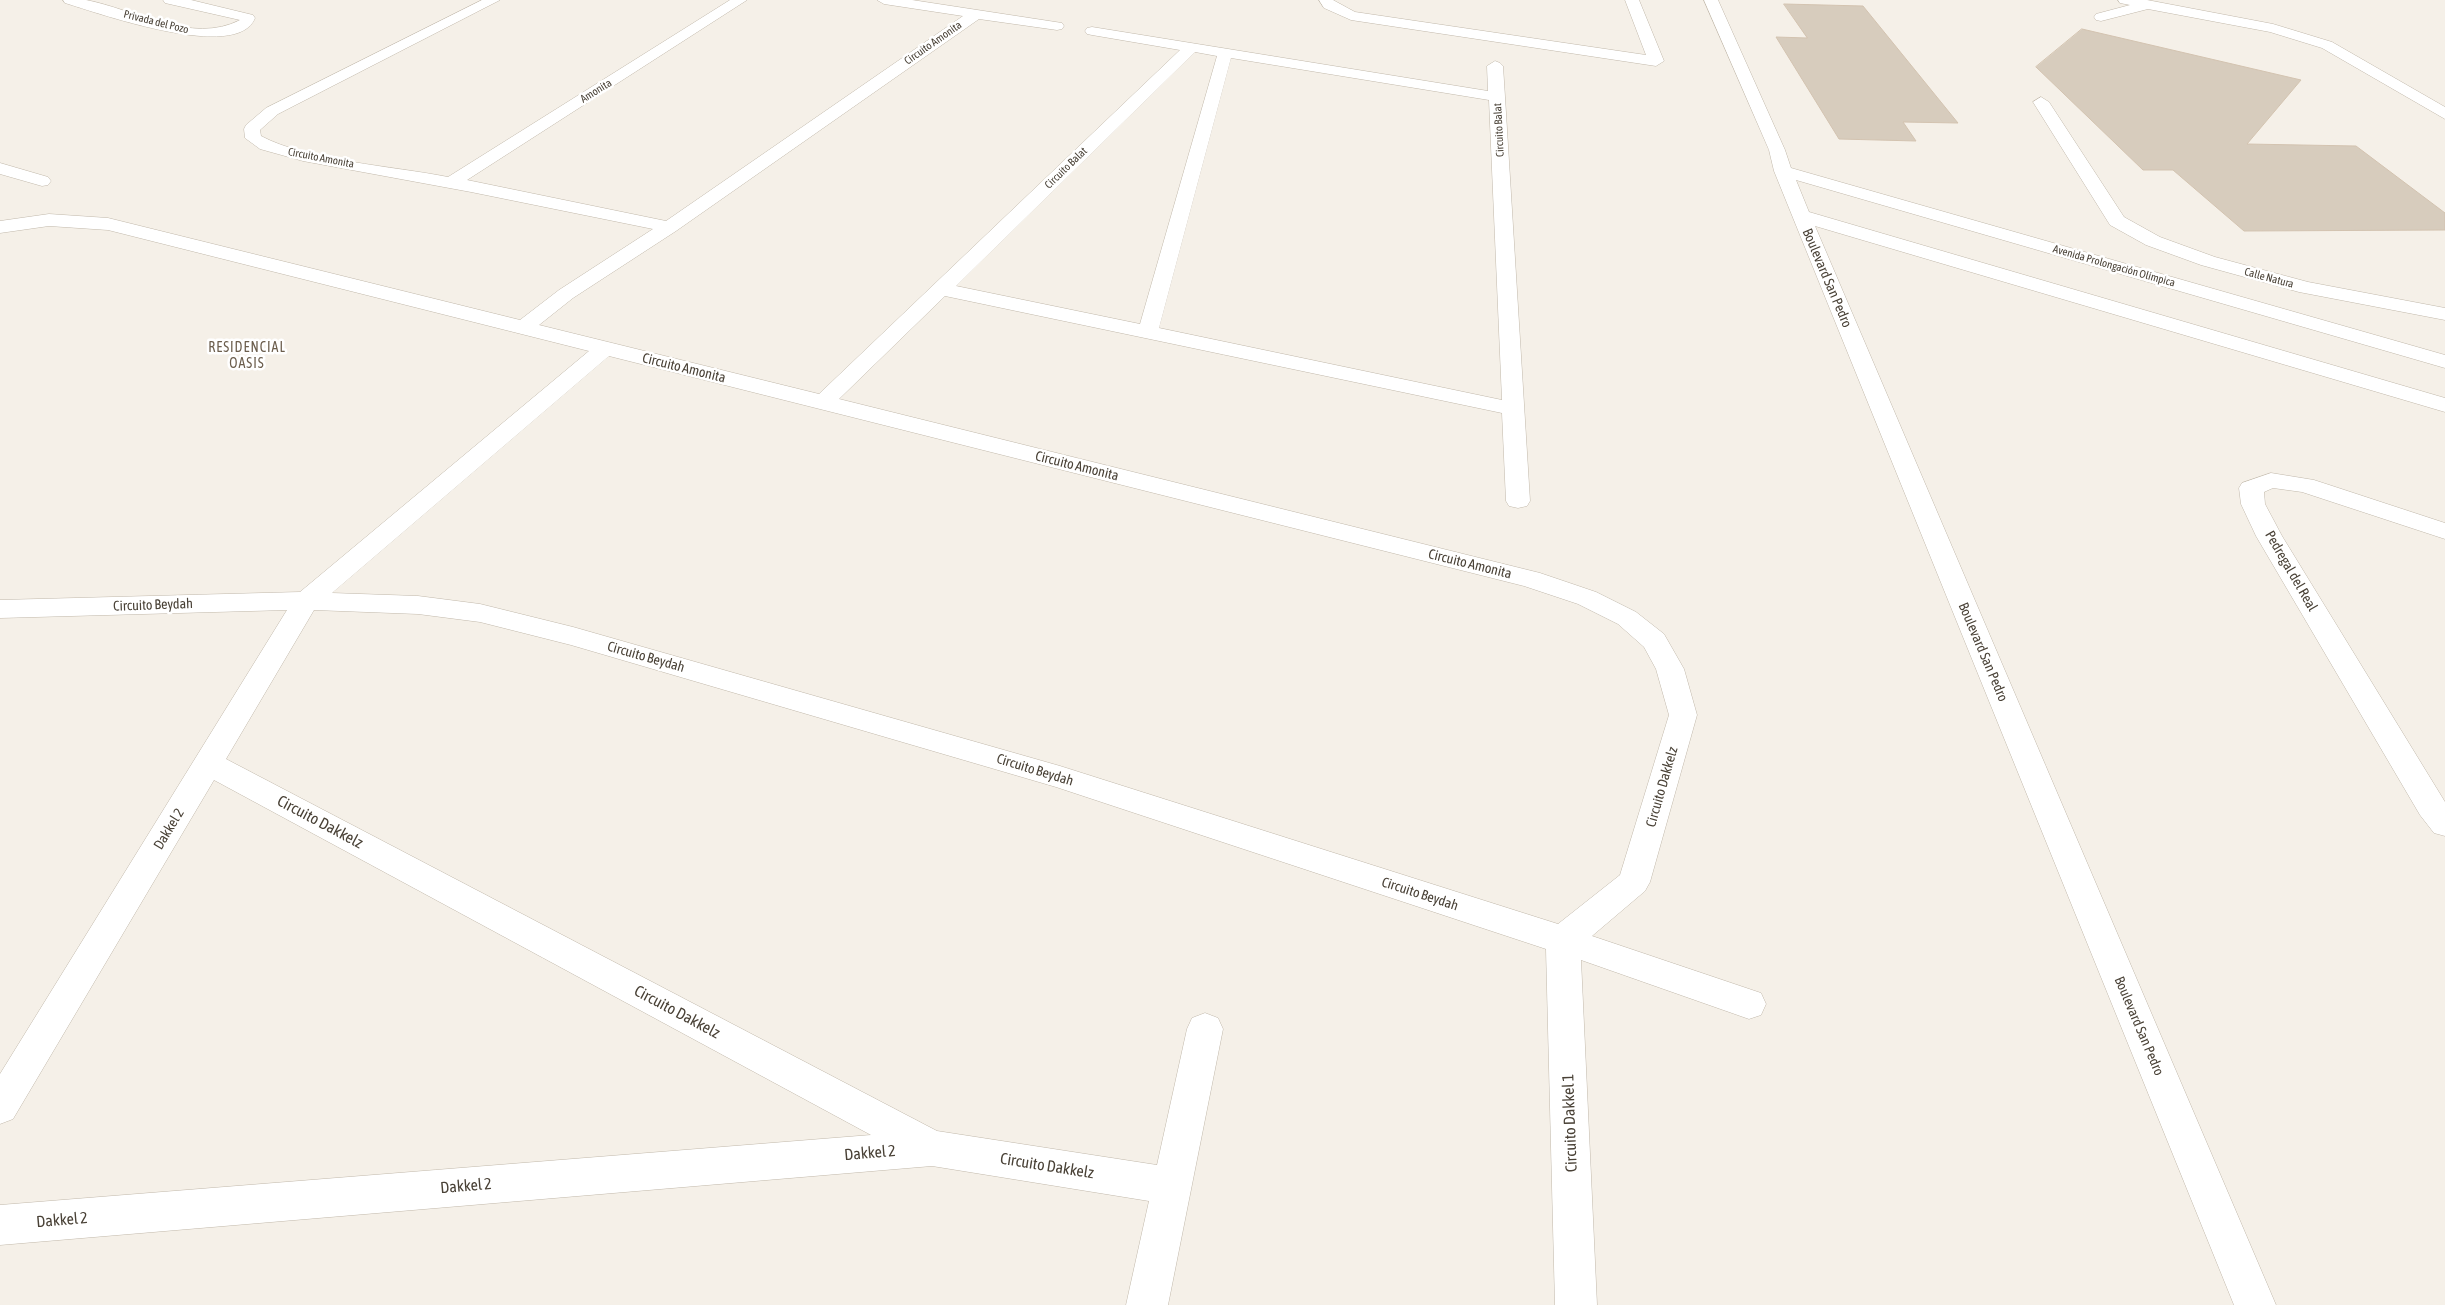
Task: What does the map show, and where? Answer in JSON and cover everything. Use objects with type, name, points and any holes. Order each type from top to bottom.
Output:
[{"type":"street","name":"Privada del Pozo","points":[[70,0],[171,27],[198,32],[226,31],[246,22],[248,18],[170,0]]},
{"type":"street","name":"Circuito Amonita","points":[[493,0],[272,111],[252,129],[253,138],[271,147],[669,227]]},
{"type":"street","name":"Amonita","points":[[452,182],[740,0]]},
{"type":"street","name":"Circuito Amonita","points":[[884,0],[1058,26]]},
{"type":"street","points":[[1326,0],[1329,5],[1350,16],[1656,61],[1632,0]]},
{"type":"street","name":"Boulevard San Pedro","points":[[1711,0],[1777,150],[1783,171],[2255,1305]]},
{"type":"street","points":[[2125,0],[2273,28],[2304,36],[2327,45],[2445,114]]},
{"type":"street","points":[[2101,17],[2146,5]]},
{"type":"street","name":"Circuito Amonita","points":[[523,328],[566,294],[669,227],[976,14]]},
{"type":"street","name":"Circuito Balat","points":[[1092,31],[1497,97],[1518,501]]},
{"type":"street","name":"Circuito Balat","points":[[823,402],[1192,48]]},
{"type":"street","points":[[1148,332],[1225,53]]},
{"type":"street","points":[[1496,66],[1497,97]]},
{"type":"street","points":[[2417,97],[2445,97]]},
{"type":"street","name":"Calle Natura","points":[[2041,102],[2118,221],[2153,241],[2208,261],[2306,288],[2445,314]]},
{"type":"street","points":[[0,168],[42,181]]},
{"type":"street","name":"Avenida Prolongación Olímpica","points":[[1783,171],[2445,362]]},
{"type":"street","points":[[1802,216],[2441,403],[2445,371]]},
{"type":"street","name":"Circuito Amonita","points":[[0,227],[50,220],[108,224],[1531,579],[1587,598],[1627,618]]},
{"type":"street","points":[[941,289],[1514,408]]},
{"type":"street","points":[[306,601],[605,348]]},
{"type":"street","name":"Pedregal del Real","points":[[2445,531],[2306,484],[2271,480],[2251,488],[2253,504],[2269,536],[2426,799],[2445,824]]},
{"type":"street","name":"Circuito Beydah","points":[[0,610],[306,601],[418,605],[480,613],[573,636],[1060,777],[1563,940],[1748,1004]]},
{"type":"street","name":"Dakkel 2","points":[[0,1108],[306,601]]},
{"type":"street","name":"Circuito Dakkelz","points":[[1563,940],[1634,882],[1683,715],[1670,669],[1654,641],[1627,618]]},
{"type":"street","name":"Circuito Dakkelz","points":[[208,763],[932,1148],[1172,1186]]},
{"type":"street","name":"Circuito Dakkel 1","points":[[1563,940],[1576,1305]]},
{"type":"street","points":[[1147,1305],[1205,1029]]},
{"type":"street","name":"Dakkel 2","points":[[0,1225],[932,1148]]},
{"type":"building","points":[[1784,4],[1863,6],[1958,123],[1903,122],[1916,141],[1839,139],[1776,37],[1807,38]]},
{"type":"building","points":[[2082,29],[2301,80],[2247,144],[2356,146],[2445,213],[2445,230],[2244,231],[2173,170],[2143,170],[2036,67]]},
{"type":"district","name":"RESIDENCIAL OASIS","points":[[247,356]]}]
